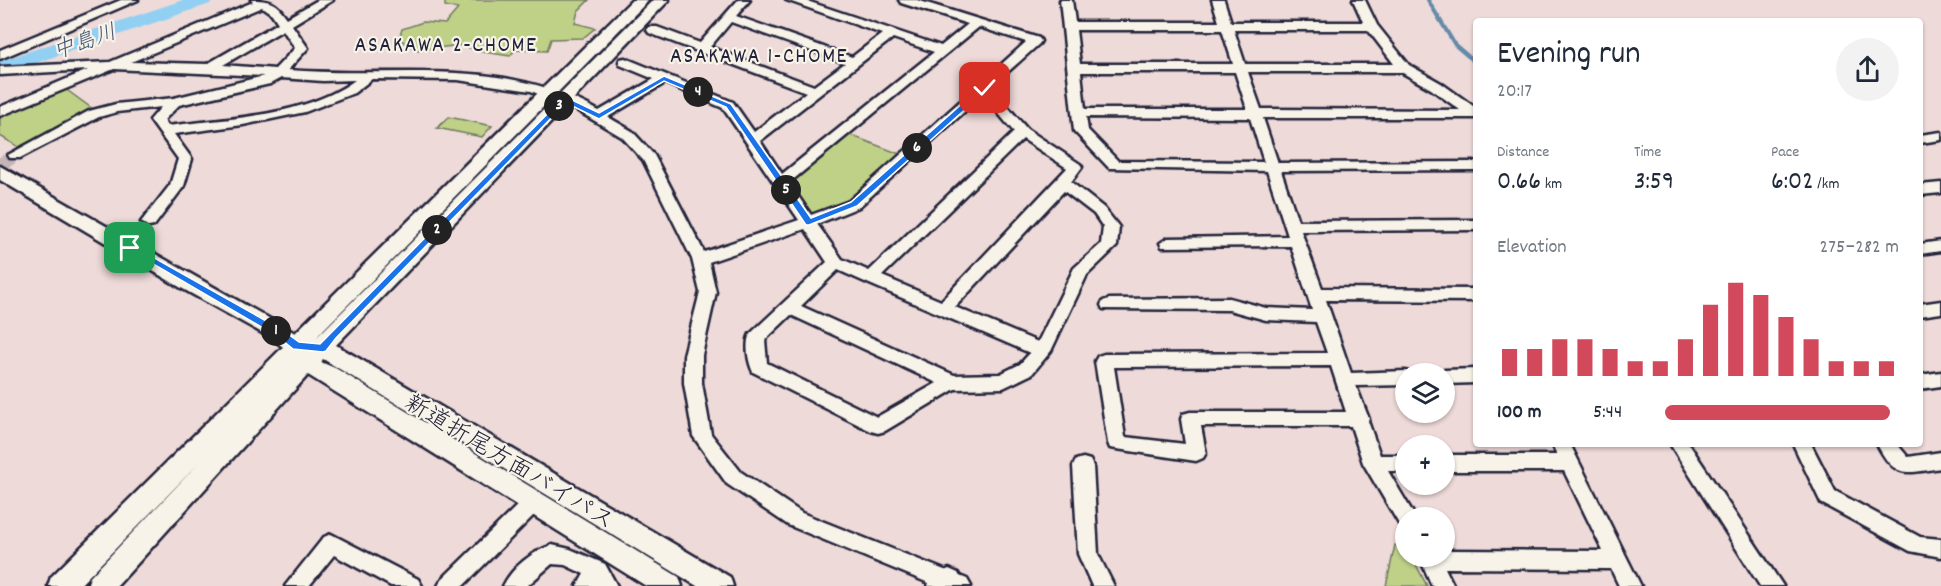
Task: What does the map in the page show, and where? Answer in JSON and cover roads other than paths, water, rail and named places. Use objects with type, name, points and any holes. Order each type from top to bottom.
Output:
[{"type":"street","points":[[0,55],[67,26],[80,18],[132,0]]},
{"type":"street","points":[[209,68],[327,0]]},
{"type":"street","points":[[100,586],[309,353],[556,96],[640,0]]},
{"type":"street","points":[[556,96],[661,0]]},
{"type":"street","points":[[702,48],[744,0]]},
{"type":"street","points":[[792,0],[942,50]]},
{"type":"street","points":[[700,259],[809,222],[854,204],[1035,41],[977,22],[946,6],[905,0]]},
{"type":"street","points":[[1066,0],[1082,131],[1114,165],[1473,166]]},
{"type":"street","points":[[1218,0],[1373,463],[1399,507]]},
{"type":"street","points":[[1359,0],[1371,26],[1404,68],[1436,86],[1473,113]]},
{"type":"street","points":[[0,111],[117,65],[260,1],[276,11],[302,48],[278,74],[265,81],[174,102],[116,108],[94,114],[15,155]]},
{"type":"street","points":[[730,18],[855,62]]},
{"type":"street","points":[[780,183],[977,22]]},
{"type":"street","points":[[1069,26],[1371,26]]},
{"type":"street","points":[[653,30],[816,91]]},
{"type":"street","points":[[754,140],[891,33]]},
{"type":"street","points":[[625,62],[728,105],[836,262],[1042,351]]},
{"type":"street","points":[[5,70],[117,65],[209,68],[323,77],[458,76],[534,87],[599,117],[627,134],[650,158],[700,259],[708,292],[693,355],[693,383],[702,436],[734,478],[795,519],[950,584]]},
{"type":"street","points":[[1074,68],[1404,68]]},
{"type":"street","points":[[164,131],[278,113],[318,104],[342,94],[368,76]]},
{"type":"street","points":[[599,117],[664,78]]},
{"type":"street","points":[[944,309],[1063,183],[1075,167],[1022,132],[985,88]]},
{"type":"street","points":[[149,222],[177,186],[185,159],[157,120],[174,102]]},
{"type":"street","points":[[1080,113],[1473,114]]},
{"type":"street","points":[[871,278],[1022,132]]},
{"type":"street","points":[[1923,139],[1941,136]]},
{"type":"street","points":[[0,172],[190,284],[281,333],[309,353],[329,375],[669,586]]},
{"type":"street","points":[[789,308],[952,381],[1003,381],[1026,369],[1042,351],[1080,272],[1109,246],[1112,227],[1099,211],[1063,183]]},
{"type":"street","points":[[1923,190],[1941,188]]},
{"type":"street","points":[[1168,243],[1473,225]]},
{"type":"street","points":[[1923,249],[1941,246]]},
{"type":"street","points":[[836,262],[756,338],[759,368],[878,426],[952,381]]},
{"type":"street","points":[[1316,294],[1473,295]]},
{"type":"street","points":[[1109,305],[1229,304],[1266,314],[1322,316]]},
{"type":"street","points":[[1923,310],[1941,307]]},
{"type":"street","points":[[61,586],[309,353]]},
{"type":"street","name":"新道折尾方面バイパス","points":[[309,353],[720,586]]},
{"type":"street","points":[[1337,359],[1104,361],[1118,443],[1197,453],[1190,419],[1360,419]]},
{"type":"street","points":[[1455,376],[1473,376]]},
{"type":"street","points":[[1346,380],[1395,378]]},
{"type":"street","points":[[1923,382],[1941,379]]},
{"type":"street","points":[[1562,447],[1630,586]]},
{"type":"street","points":[[1681,447],[1772,586]]},
{"type":"street","points":[[1804,447],[1828,496],[1917,545],[1941,549]]},
{"type":"street","points":[[1888,447],[1904,466],[1941,460]]},
{"type":"street","points":[[1373,463],[1395,463]]},
{"type":"street","points":[[1455,463],[1569,463]]},
{"type":"street","points":[[1083,466],[1088,554],[1103,586]]},
{"type":"street","points":[[449,586],[534,502]]},
{"type":"street","points":[[296,586],[331,543],[411,586]]},
{"type":"street","points":[[514,586],[539,558],[561,553],[597,581]]},
{"type":"street","points":[[1455,558],[1617,560]]},
{"type":"street","points":[[1434,567],[1443,586]]},
{"type":"waterway","name":"中島川","points":[[0,68],[203,0]]},
{"type":"waterway","points":[[1428,0],[1455,45],[1473,60]]},
{"type":"tunnel","points":[[0,165],[15,155]]},
{"type":"district","name":"ASAKAWA 2-CHOME","points":[[446,43]]},
{"type":"district","name":"ASAKAWA 1-CHOME","points":[[759,54]]}]
